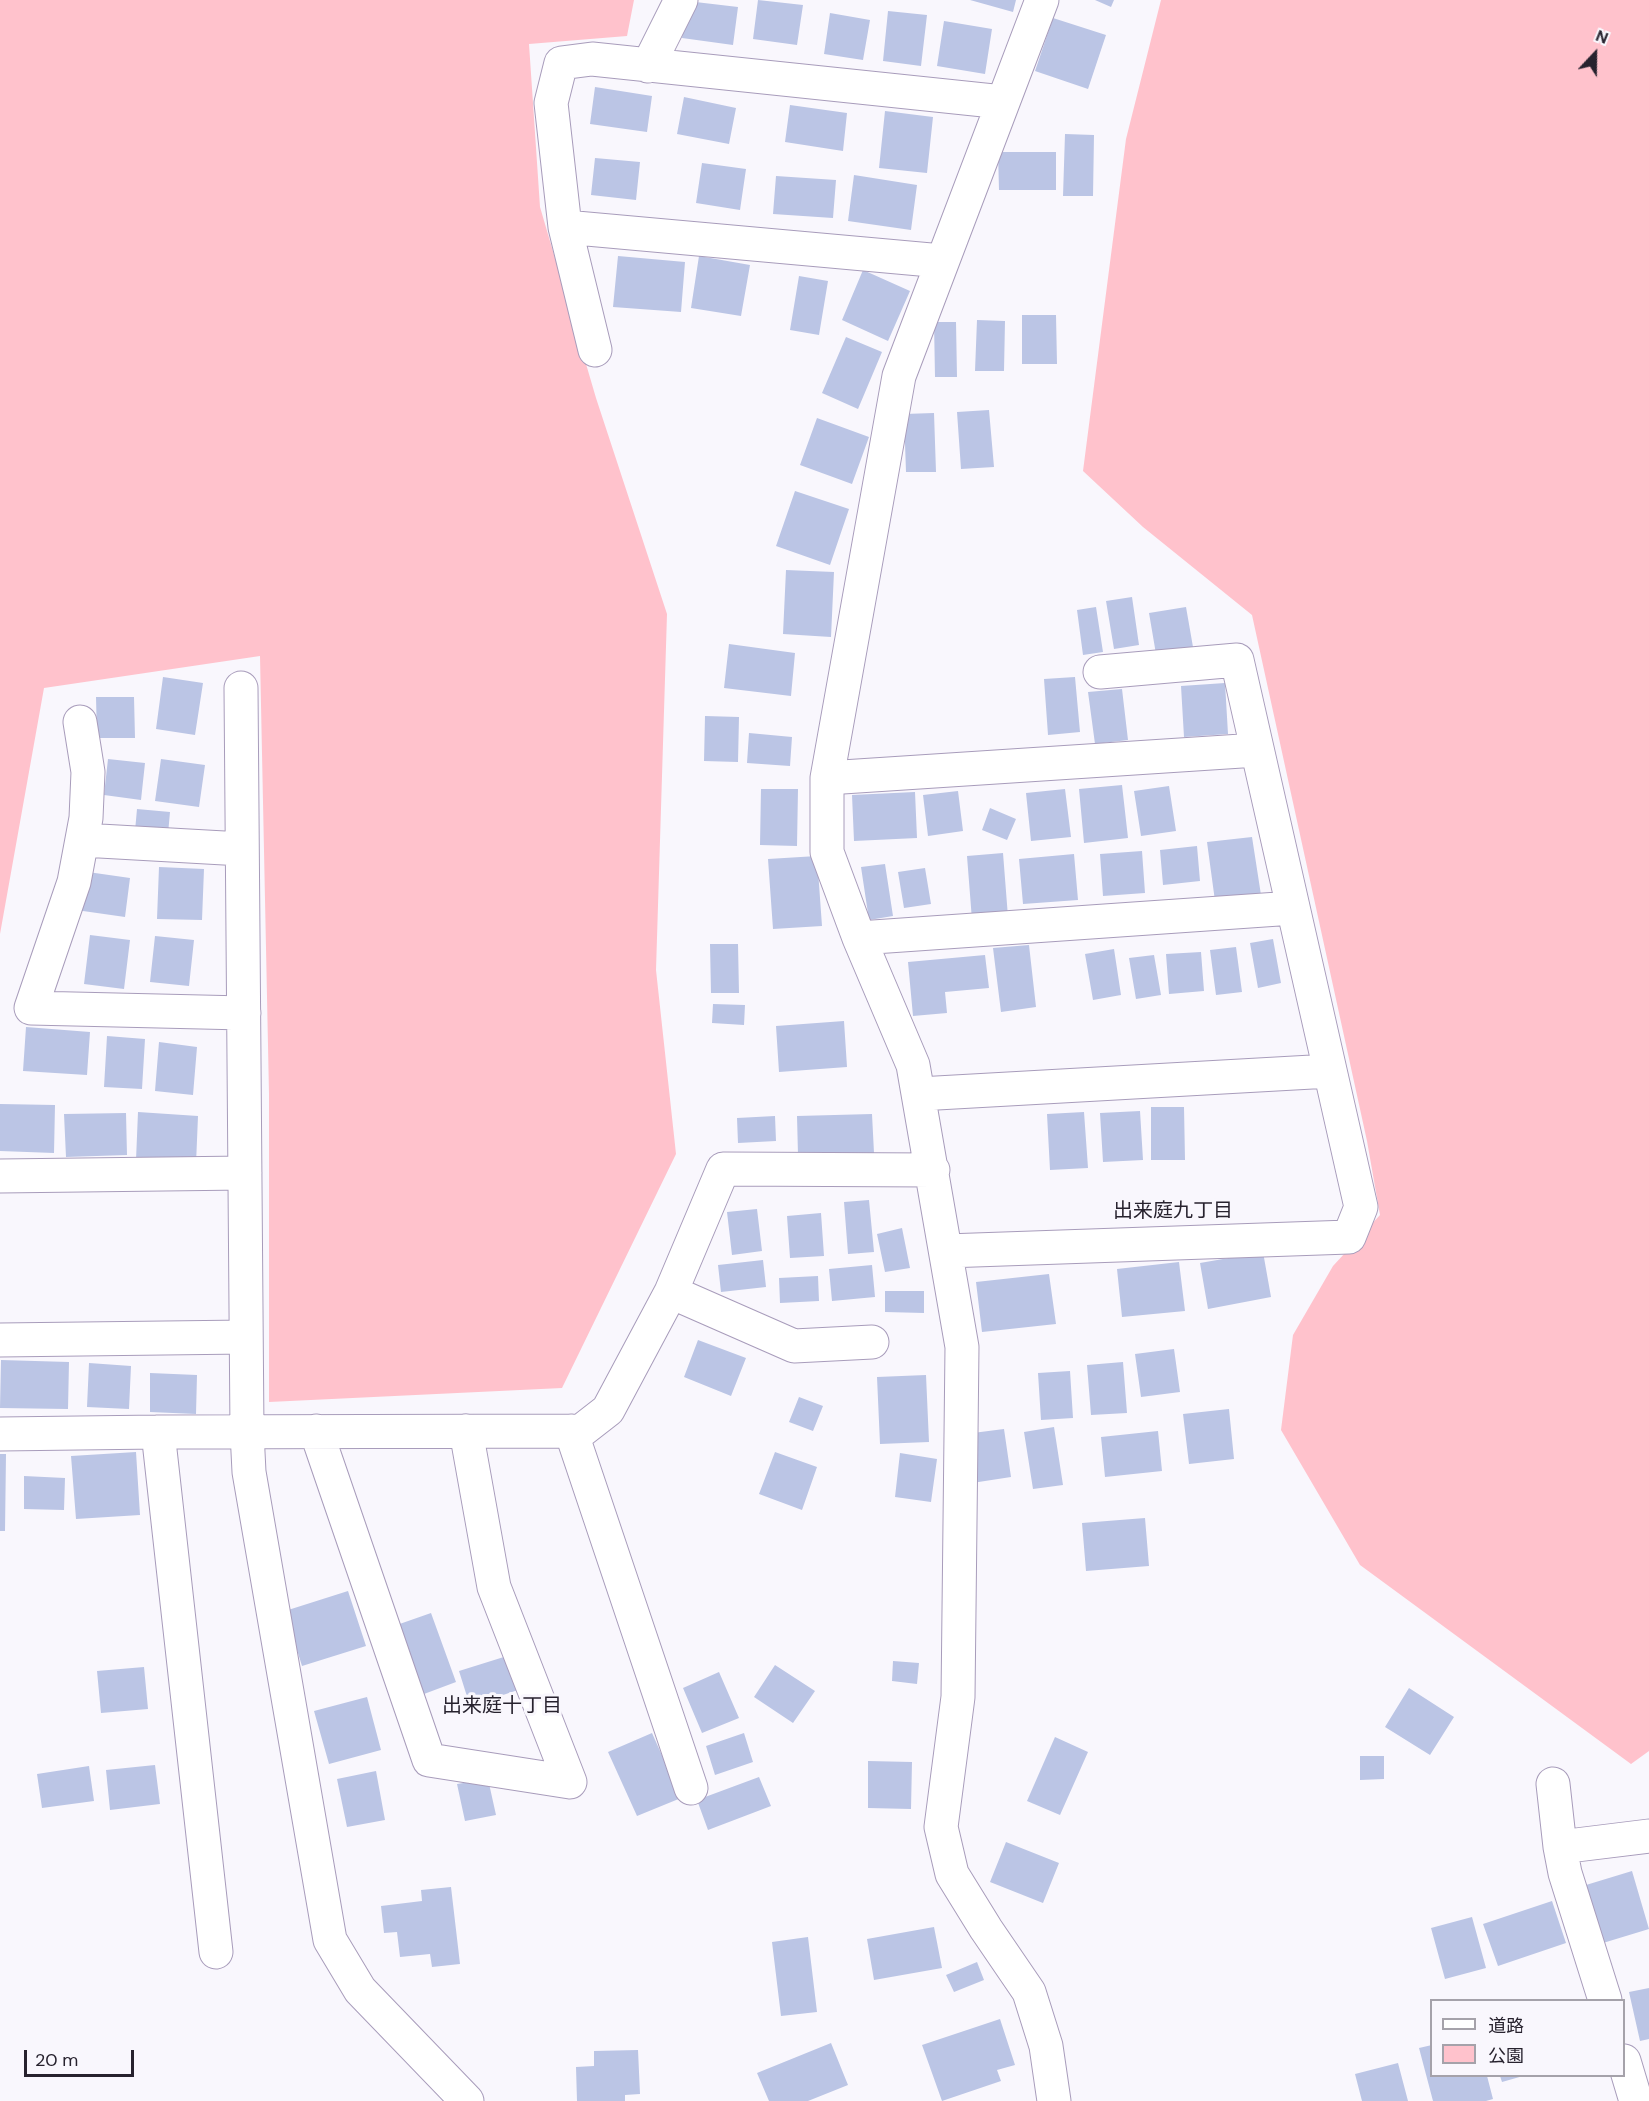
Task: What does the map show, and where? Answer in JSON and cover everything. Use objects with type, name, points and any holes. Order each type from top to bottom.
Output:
[{"type":"street","points":[[648,66],[681,0]]},
{"type":"street","points":[[1042,0],[898,376],[827,778],[827,852],[859,938],[914,1065],[962,1347],[958,1697],[941,1827],[952,1874],[1029,1992],[1046,2046],[1054,2101]]},
{"type":"street","points":[[595,350],[566,227],[551,103],[561,63],[592,59],[1003,102]]},
{"type":"street","points":[[566,227],[942,261]]},
{"type":"street","points":[[946,1251],[1348,1237],[1361,1207],[1237,660],[1100,672]]},
{"type":"street","points":[[241,687],[249,1472],[330,1940],[360,1990],[467,2101]]},
{"type":"street","points":[[80,722],[88,772],[86,819],[74,882],[31,1008],[243,1013]]},
{"type":"street","points":[[827,778],[1257,750]]},
{"type":"street","points":[[82,840],[242,849]]},
{"type":"street","points":[[859,938],[1293,909]]},
{"type":"street","points":[[919,1094],[1330,1071]]},
{"type":"street","points":[[0,1434],[581,1431],[608,1410],[671,1292],[723,1169],[933,1170]]},
{"type":"street","points":[[0,1176],[245,1173]]},
{"type":"street","points":[[671,1292],[794,1346],[872,1342]]},
{"type":"street","points":[[0,1340],[246,1337]]},
{"type":"street","points":[[316,1431],[429,1760],[570,1782],[494,1587],[466,1431]]},
{"type":"street","points":[[572,1431],[692,1788]]},
{"type":"street","points":[[158,1432],[216,1952]]},
{"type":"street","points":[[1553,1784],[1565,1873],[1604,1999]]},
{"type":"street","points":[[1560,1847],[1649,1836]]},
{"type":"street","points":[[1625,2067],[1636,2101]]},
{"type":"green space","points":[[0,0],[634,0],[627,36],[529,44],[540,207],[596,398],[667,614],[656,970],[676,1154],[562,1388],[269,1402],[269,1094],[260,656],[44,688],[0,934]]},
{"type":"green space","points":[[1161,0],[1649,0],[1649,1751],[1631,1764],[1360,1565],[1281,1430],[1293,1335],[1333,1266],[1380,1215],[1367,1141],[1252,615],[1143,527],[1083,471],[1126,139]]},
{"type":"building","points":[[758,0],[803,5],[797,45],[753,39]]},
{"type":"building","points":[[970,0],[1016,0],[1013,12]]},
{"type":"building","points":[[1095,0],[1114,0],[1111,7]]},
{"type":"building","points":[[687,1],[738,7],[733,45],[682,38]]},
{"type":"building","points":[[888,11],[927,15],[921,66],[883,61]]},
{"type":"building","points":[[830,13],[870,20],[863,60],[824,54]]},
{"type":"building","points":[[1053,18],[1106,35],[1088,89],[1035,71]]},
{"type":"building","points":[[944,21],[992,29],[985,74],[937,66]]},
{"type":"building","points":[[595,87],[652,96],[647,132],[590,124]]},
{"type":"building","points":[[684,97],[736,108],[729,144],[677,134]]},
{"type":"building","points":[[790,105],[847,113],[843,151],[785,142]]},
{"type":"building","points":[[885,111],[933,117],[927,173],[879,168]]},
{"type":"building","points":[[1065,134],[1094,135],[1093,196],[1063,196]]},
{"type":"building","points":[[998,152],[1056,152],[1056,190],[999,190]]},
{"type":"building","points":[[595,158],[640,162],[636,200],[591,195]]},
{"type":"building","points":[[702,163],[746,169],[740,210],[696,203]]},
{"type":"building","points":[[854,175],[917,185],[911,230],[848,221]]},
{"type":"building","points":[[776,176],[836,180],[833,218],[773,214]]},
{"type":"building","points":[[618,256],[685,262],[681,312],[613,307]]},
{"type":"building","points":[[699,256],[750,265],[741,316],[691,308]]},
{"type":"building","points":[[863,270],[910,291],[888,341],[842,320]]},
{"type":"building","points":[[799,276],[828,281],[819,335],[790,330]]},
{"type":"building","points":[[1022,315],[1056,315],[1057,364],[1022,364]]},
{"type":"building","points":[[977,320],[1005,321],[1004,371],[975,371]]},
{"type":"building","points":[[934,322],[956,322],[957,377],[935,377]]},
{"type":"building","points":[[846,337],[882,352],[858,409],[822,393]]},
{"type":"building","points":[[989,410],[994,467],[961,469],[957,412]]},
{"type":"building","points":[[934,413],[936,472],[906,472],[904,414]]},
{"type":"building","points":[[817,418],[869,437],[852,484],[800,465]]},
{"type":"building","points":[[795,491],[849,509],[830,565],[776,546]]},
{"type":"building","points":[[786,570],[834,572],[831,637],[783,634]]},
{"type":"building","points":[[1132,597],[1139,645],[1114,649],[1106,601]]},
{"type":"building","points":[[1096,607],[1103,652],[1083,655],[1077,610]]},
{"type":"building","points":[[1186,607],[1193,647],[1156,654],[1149,613]]},
{"type":"building","points":[[729,644],[795,653],[791,696],[724,688]]},
{"type":"building","points":[[163,677],[203,683],[195,735],[156,729]]},
{"type":"building","points":[[1075,677],[1080,732],[1048,735],[1044,679]]},
{"type":"building","points":[[1225,683],[1228,734],[1184,737],[1181,686]]},
{"type":"building","points":[[1122,689],[1128,740],[1095,744],[1088,692]]},
{"type":"building","points":[[96,697],[134,697],[135,738],[97,738]]},
{"type":"building","points":[[705,716],[739,717],[738,762],[704,761]]},
{"type":"building","points":[[749,733],[792,737],[790,766],[747,763]]},
{"type":"building","points":[[108,759],[145,763],[141,800],[104,795]]},
{"type":"building","points":[[161,759],[205,765],[199,807],[155,801]]},
{"type":"building","points":[[1122,785],[1128,838],[1084,843],[1079,789]]},
{"type":"building","points":[[1169,786],[1176,831],[1141,836],[1134,791]]},
{"type":"building","points":[[761,789],[798,789],[797,846],[760,845]]},
{"type":"building","points":[[1065,789],[1071,837],[1031,841],[1026,793]]},
{"type":"building","points":[[958,791],[963,831],[928,836],[923,795]]},
{"type":"building","points":[[915,792],[917,838],[854,841],[852,795]]},
{"type":"building","points":[[990,808],[1016,819],[1007,840],[982,830]]},
{"type":"building","points":[[137,809],[170,812],[168,834],[135,831]]},
{"type":"building","points":[[1252,837],[1261,895],[1215,901],[1207,842]]},
{"type":"building","points":[[1197,846],[1200,881],[1163,885],[1160,850]]},
{"type":"building","points":[[1142,851],[1145,893],[1103,896],[1100,854]]},
{"type":"building","points":[[1003,853],[1008,917],[972,920],[967,856]]},
{"type":"building","points":[[1074,854],[1078,900],[1023,904],[1019,859]]},
{"type":"building","points":[[817,856],[822,926],[773,929],[768,859]]},
{"type":"building","points":[[885,864],[893,916],[869,920],[861,867]]},
{"type":"building","points":[[159,867],[204,869],[202,920],[157,919]]},
{"type":"building","points":[[925,868],[931,904],[904,908],[898,872]]},
{"type":"building","points":[[81,871],[130,878],[125,917],[76,910]]},
{"type":"building","points":[[90,935],[130,940],[124,989],[84,984]]},
{"type":"building","points":[[155,936],[194,940],[189,986],[150,982]]},
{"type":"building","points":[[1273,939],[1281,983],[1258,988],[1250,943]]},
{"type":"building","points":[[710,944],[738,944],[739,993],[711,993]]},
{"type":"building","points":[[1029,945],[1036,1007],[1001,1012],[993,948]]},
{"type":"building","points":[[1236,947],[1242,992],[1216,995],[1210,950]]},
{"type":"building","points":[[1114,949],[1121,995],[1093,1000],[1085,954]]},
{"type":"building","points":[[1201,952],[1204,991],[1169,994],[1166,954]]},
{"type":"building","points":[[985,955],[989,988],[945,992],[947,1013],[913,1016],[908,962]]},
{"type":"building","points":[[1154,955],[1161,995],[1136,999],[1129,958]]},
{"type":"building","points":[[713,1004],[745,1005],[744,1025],[712,1023]]},
{"type":"building","points":[[844,1021],[847,1067],[779,1072],[776,1026]]},
{"type":"building","points":[[26,1027],[90,1032],[87,1075],[23,1071]]},
{"type":"building","points":[[107,1036],[145,1039],[142,1089],[104,1087]]},
{"type":"building","points":[[159,1042],[197,1047],[193,1095],[155,1091]]},
{"type":"building","points":[[0,1104],[55,1105],[54,1153],[0,1151]]},
{"type":"building","points":[[1151,1107],[1184,1107],[1185,1160],[1151,1160]]},
{"type":"building","points":[[1140,1111],[1143,1160],[1103,1162],[1100,1113]]},
{"type":"building","points":[[138,1112],[198,1116],[196,1164],[136,1160]]},
{"type":"building","points":[[1084,1112],[1088,1168],[1050,1170],[1047,1114]]},
{"type":"building","points":[[126,1113],[127,1155],[66,1157],[64,1114]]},
{"type":"building","points":[[872,1114],[874,1153],[798,1155],[797,1116]]},
{"type":"building","points":[[775,1116],[776,1141],[738,1143],[737,1118]]},
{"type":"building","points":[[869,1200],[874,1252],[848,1254],[844,1202]]},
{"type":"building","points":[[757,1209],[762,1251],[732,1255],[727,1212]]},
{"type":"building","points":[[821,1213],[824,1256],[790,1258],[787,1216]]},
{"type":"building","points":[[902,1228],[910,1268],[885,1272],[877,1234]]},
{"type":"building","points":[[1263,1252],[1271,1297],[1208,1309],[1200,1263]]},
{"type":"building","points":[[763,1260],[766,1287],[721,1292],[718,1265]]},
{"type":"building","points":[[1179,1262],[1185,1311],[1122,1317],[1117,1269]]},
{"type":"building","points":[[872,1265],[875,1297],[832,1301],[829,1269]]},
{"type":"building","points":[[1049,1274],[1056,1324],[982,1332],[976,1282]]},
{"type":"building","points":[[818,1276],[819,1301],[780,1303],[779,1278]]},
{"type":"building","points":[[885,1291],[924,1291],[924,1313],[885,1312]]},
{"type":"building","points":[[698,1340],[746,1358],[731,1396],[684,1377]]},
{"type":"building","points":[[1174,1349],[1180,1392],[1141,1397],[1135,1354]]},
{"type":"building","points":[[1,1360],[69,1362],[68,1409],[0,1408]]},
{"type":"building","points":[[1123,1362],[1127,1413],[1091,1415],[1087,1365]]},
{"type":"building","points":[[89,1363],[131,1366],[129,1409],[87,1407]]},
{"type":"building","points":[[1070,1371],[1073,1418],[1041,1420],[1038,1373]]},
{"type":"building","points":[[150,1373],[197,1375],[196,1414],[150,1412]]},
{"type":"building","points":[[926,1375],[929,1442],[880,1444],[877,1377]]},
{"type":"building","points":[[799,1397],[823,1406],[813,1431],[789,1422]]},
{"type":"building","points":[[1229,1409],[1234,1459],[1189,1464],[1183,1414]]},
{"type":"building","points":[[1054,1427],[1063,1485],[1033,1489],[1024,1432]]},
{"type":"building","points":[[1004,1429],[1011,1477],[972,1483],[965,1434]]},
{"type":"building","points":[[1158,1431],[1162,1471],[1105,1477],[1101,1437]]},
{"type":"building","points":[[136,1452],[140,1515],[76,1519],[71,1456]]},
{"type":"building","points":[[775,1452],[817,1467],[802,1510],[759,1494]]},
{"type":"building","points":[[900,1453],[937,1459],[931,1502],[895,1497]]},
{"type":"building","points":[[0,1454],[6,1454],[5,1531],[0,1531]]},
{"type":"building","points":[[24,1476],[65,1478],[64,1510],[24,1509]]},
{"type":"building","points":[[1145,1518],[1149,1566],[1086,1571],[1082,1523]]},
{"type":"building","points":[[348,1591],[366,1646],[302,1666],[285,1611]]},
{"type":"building","points":[[431,1613],[456,1682],[416,1697],[391,1627]]},
{"type":"building","points":[[507,1656],[518,1690],[470,1706],[459,1671]]},
{"type":"building","points":[[893,1661],[919,1663],[917,1684],[892,1681]]},
{"type":"building","points":[[775,1665],[815,1691],[793,1723],[754,1697]]},
{"type":"building","points":[[144,1667],[148,1709],[101,1713],[97,1671]]},
{"type":"building","points":[[719,1672],[739,1718],[702,1733],[683,1688]]},
{"type":"building","points":[[1409,1688],[1454,1717],[1430,1755],[1385,1727]]},
{"type":"building","points":[[367,1697],[381,1750],[329,1764],[314,1711]]},
{"type":"building","points":[[652,1733],[681,1798],[637,1816],[608,1752]]},
{"type":"building","points":[[744,1733],[753,1762],[715,1775],[706,1746]]},
{"type":"building","points":[[1055,1737],[1088,1752],[1060,1815],[1027,1801]]},
{"type":"building","points":[[1360,1756],[1384,1756],[1384,1779],[1360,1780]]},
{"type":"building","points":[[868,1761],[912,1762],[911,1809],[868,1808]]},
{"type":"building","points":[[155,1765],[160,1804],[110,1810],[106,1770]]},
{"type":"building","points":[[89,1766],[94,1801],[42,1808],[37,1774]]},
{"type":"building","points":[[376,1771],[385,1820],[347,1827],[337,1779]]},
{"type":"building","points":[[759,1777],[771,1806],[708,1830],[697,1800]]},
{"type":"building","points":[[488,1779],[496,1815],[465,1821],[457,1784]]},
{"type":"building","points":[[1006,1842],[1059,1863],[1043,1903],[990,1882]]},
{"type":"building","points":[[1632,1871],[1649,1929],[1603,1943],[1586,1885]]},
{"type":"building","points":[[451,1887],[460,1964],[432,1967],[430,1954],[400,1957],[397,1932],[384,1933],[381,1906],[422,1901],[421,1890]]},
{"type":"building","points":[[1552,1901],[1566,1943],[1498,1966],[1483,1924]]},
{"type":"building","points":[[1472,1917],[1486,1968],[1445,1979],[1431,1928]]},
{"type":"building","points":[[934,1927],[942,1968],[874,1980],[867,1939]]},
{"type":"building","points":[[808,1937],[817,2012],[781,2016],[772,1942]]},
{"type":"building","points":[[977,1962],[984,1980],[954,1992],[946,1975]]},
{"type":"building","points":[[1649,1988],[1649,2039],[1640,2041],[1629,1992]]},
{"type":"building","points":[[1000,2019],[1015,2065],[997,2070],[1001,2081],[942,2101],[922,2045]]},
{"type":"building","points":[[831,2043],[848,2085],[808,2101],[769,2101],[757,2073]]},
{"type":"building","points":[[1430,2045],[1430,2077],[1487,2077],[1493,2099],[1433,2101],[1419,2048]]},
{"type":"building","points":[[638,2050],[640,2094],[625,2095],[625,2101],[577,2101],[576,2067],[594,2066],[594,2051]]},
{"type":"building","points":[[1398,2063],[1408,2101],[1362,2101],[1355,2074]]},
{"type":"building","points":[[1500,2077],[1520,2077],[1502,2082]]},
{"type":"district","name":"出来庭九丁目","points":[[1173,1212]]},
{"type":"district","name":"出来庭十丁目","points":[[502,1707]]}]
